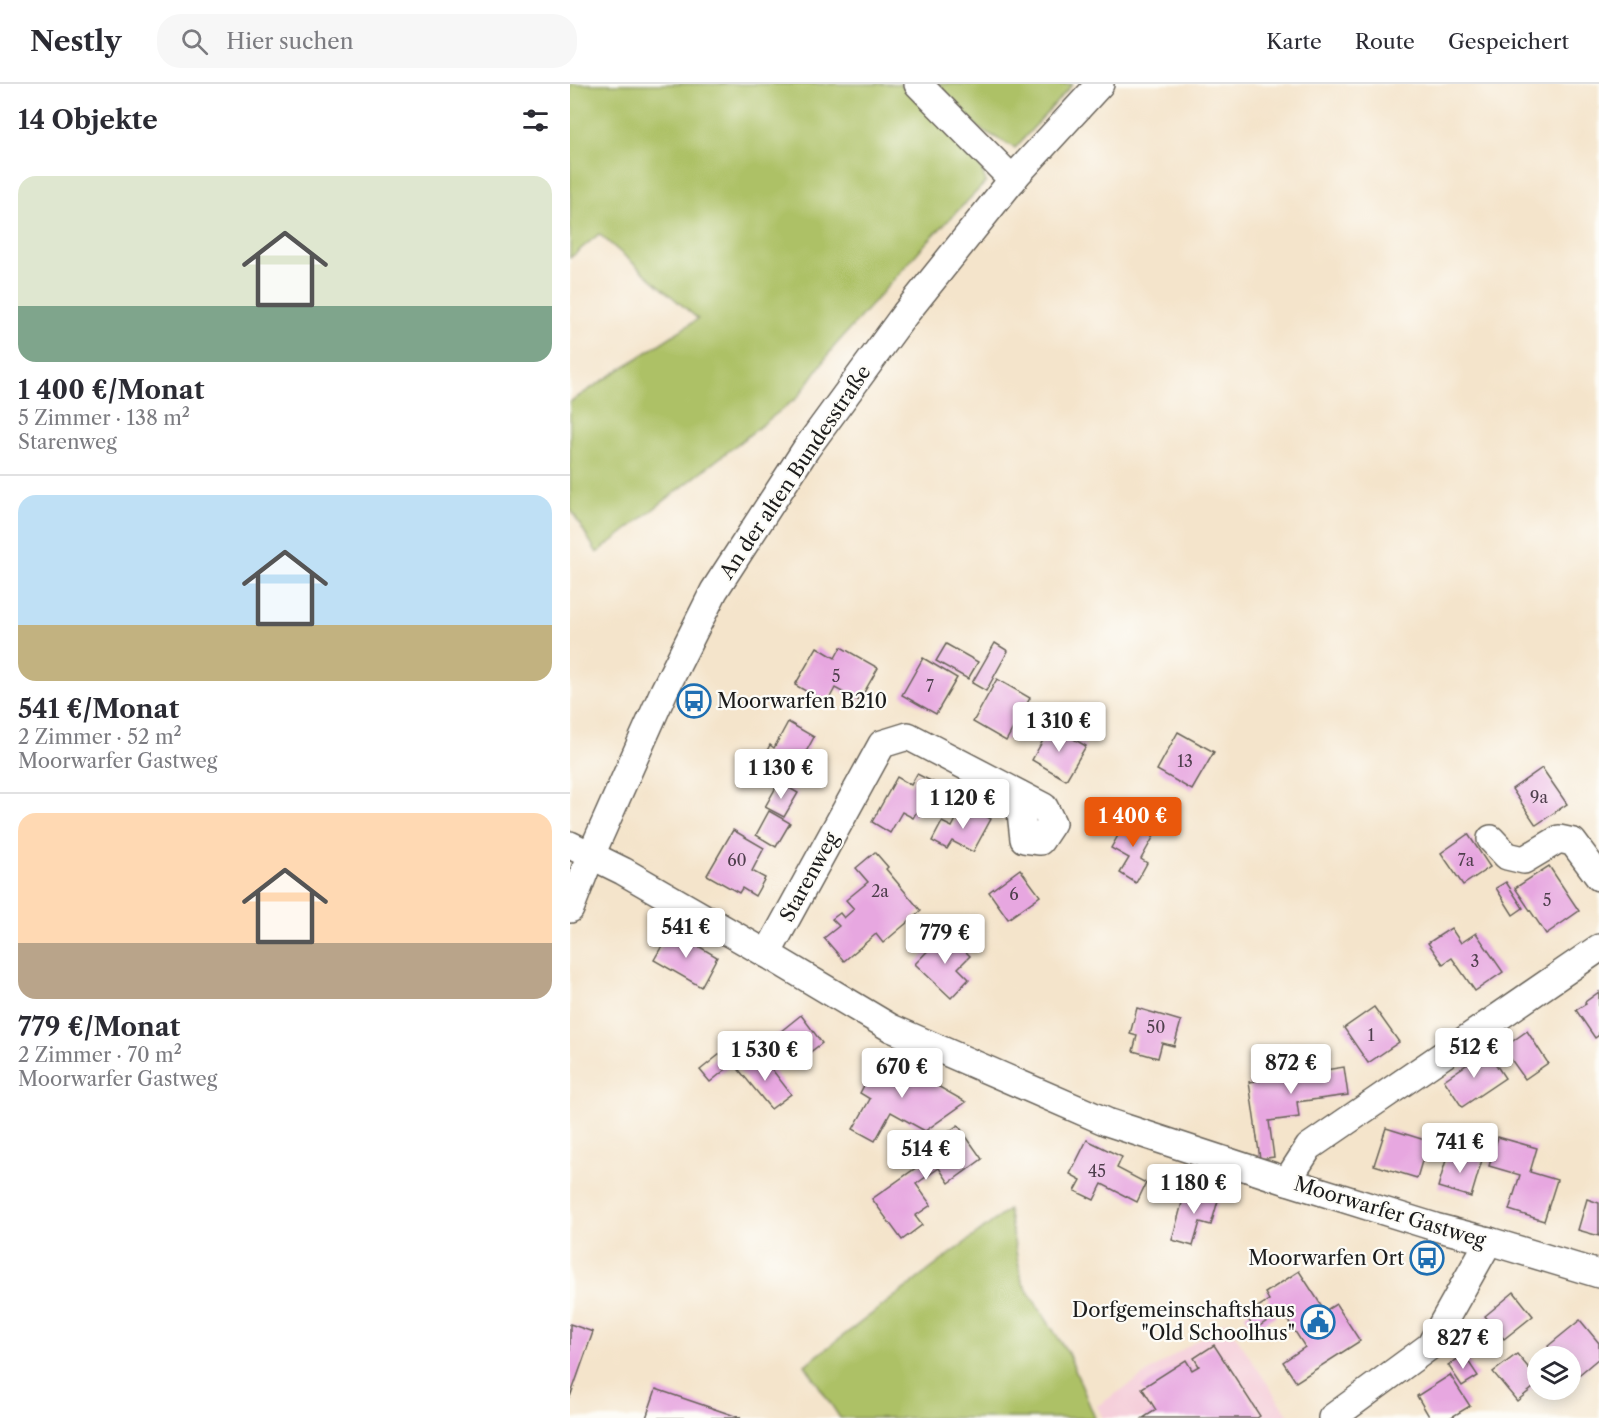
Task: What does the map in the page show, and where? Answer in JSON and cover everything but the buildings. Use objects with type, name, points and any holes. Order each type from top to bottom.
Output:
[{"type":"street","points":[[918,84],[1013,180]]},
{"type":"street","name":"An der alten Bundesstraße","points":[[570,909],[581,850],[714,591],[806,449],[905,314],[1013,180],[1100,84]]},
{"type":"street","name":"Starenweg","points":[[767,954],[882,744],[908,736],[1019,794]]},
{"type":"street","points":[[1491,839],[1507,856],[1524,860],[1559,839],[1573,842],[1599,877]]},
{"type":"street","name":"Moorwarfer Gastweg","points":[[581,850],[623,871],[891,1028],[1107,1122],[1435,1227],[1599,1274]]},
{"type":"street","points":[[1287,1181],[1309,1147],[1599,948]]},
{"type":"street","points":[[1332,1418],[1430,1346],[1489,1241]]},
{"type":"shaded area","points":[[1226,1321],[1290,1418],[1103,1418],[1097,1406]]},
{"type":"green space","points":[[570,84],[900,84],[979,161],[986,182],[926,243],[833,348],[798,397],[597,553],[570,508],[570,402],[698,319],[599,234],[570,258]]},
{"type":"green space","points":[[938,84],[1073,84],[1015,148],[980,129]]},
{"type":"green space","points":[[1008,1210],[1022,1282],[1068,1353],[1095,1418],[840,1418],[805,1365]]},
{"type":"place","name":"Moorwarfen B210","points":[[694,701]]},
{"type":"place","name":"Moorwarfen Ort","points":[[1427,1258]]},
{"type":"place","name":"Dorfgemeinschaftshaus \"Old Schoolhus\"","points":[[1318,1322]]}]
